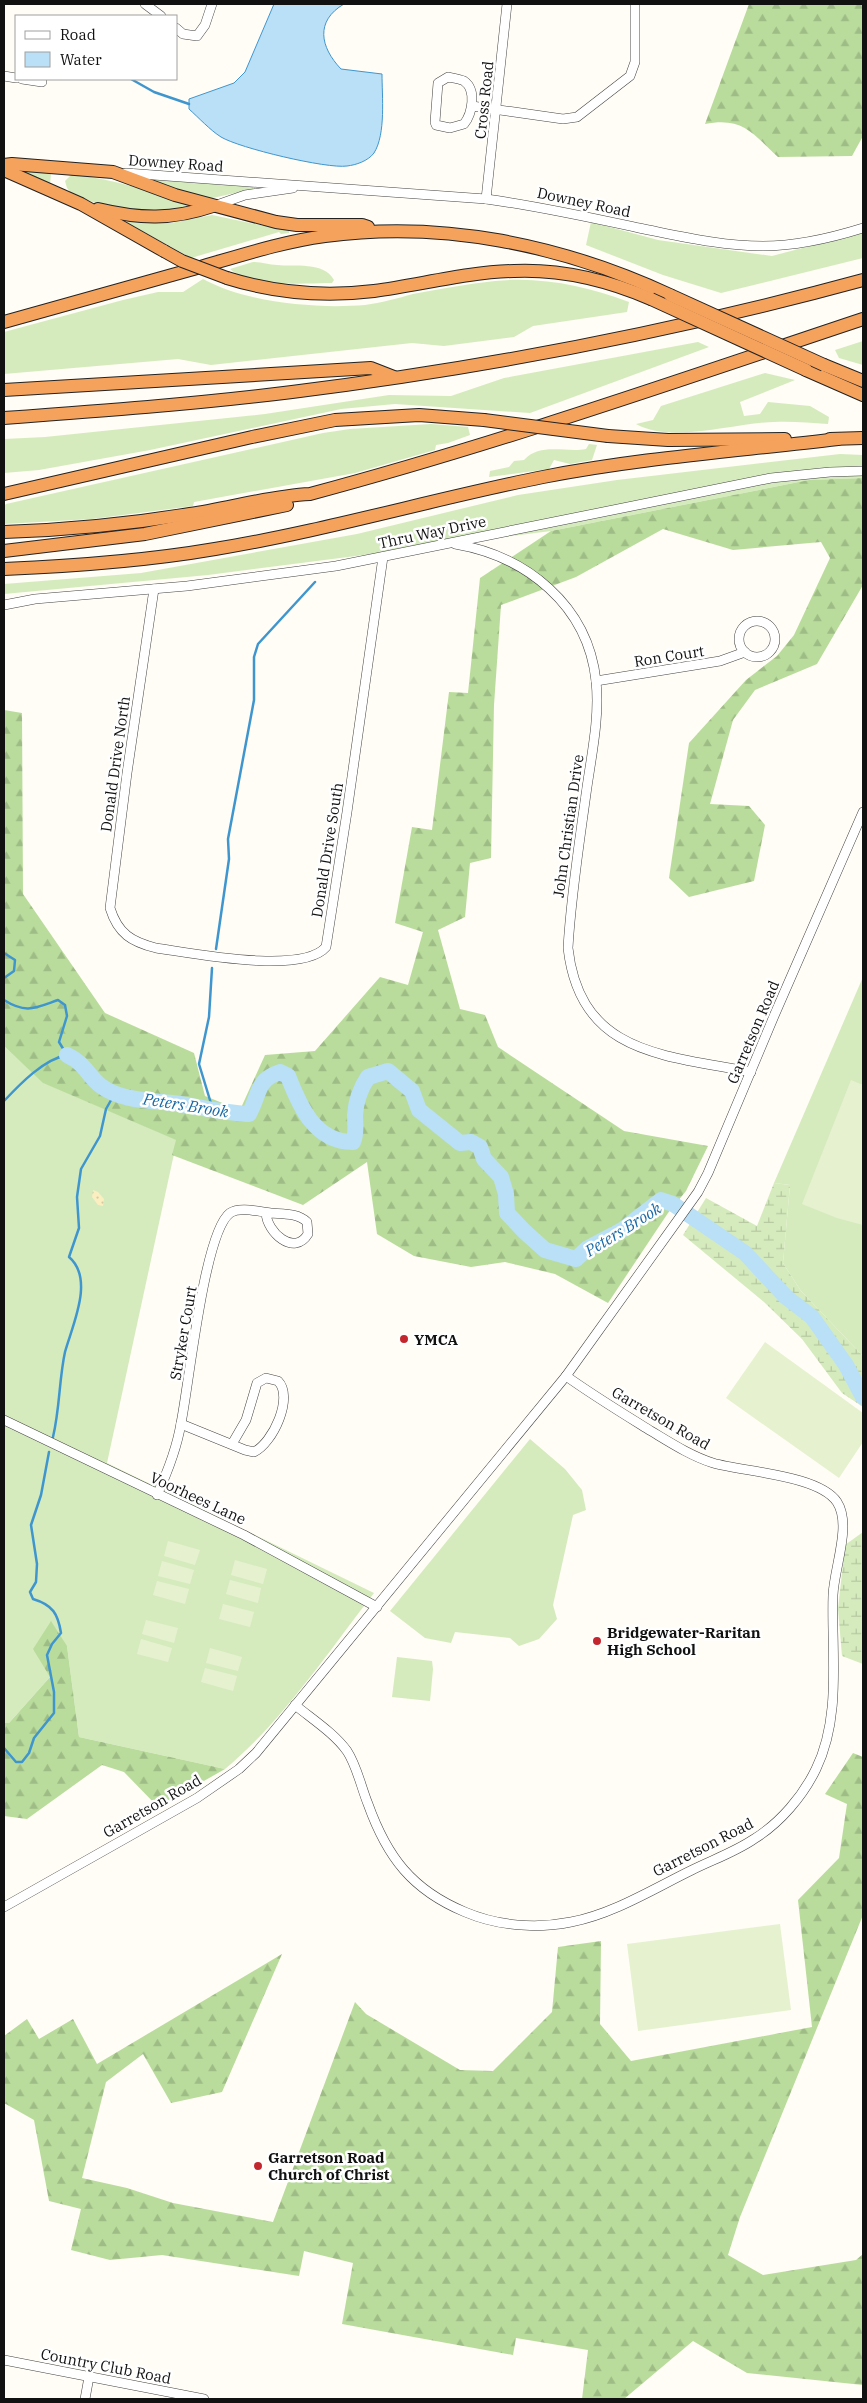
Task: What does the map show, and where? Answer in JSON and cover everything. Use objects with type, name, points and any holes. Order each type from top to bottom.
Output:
[{"type":"highway","points":[[4,165],[12,164],[113,172],[213,206],[287,224],[362,225],[382,232]]},
{"type":"highway","points":[[59,194],[55,180],[63,169]]},
{"type":"highway","points":[[4,170],[81,204],[182,261],[245,284],[295,293],[343,294],[494,272],[553,272],[600,281],[651,299],[863,394]]},
{"type":"highway","points":[[81,204],[130,216],[170,217],[213,206]]},
{"type":"highway","points":[[4,322],[273,247],[324,236],[382,232],[450,234],[523,244],[579,258],[670,295],[863,381]]},
{"type":"highway","points":[[4,418],[173,405],[290,392],[514,359],[631,336],[780,302],[863,280]]},
{"type":"highway","points":[[4,532],[134,522],[209,511],[294,495],[310,494],[446,457],[863,319]]},
{"type":"highway","points":[[4,390],[371,368],[395,377]]},
{"type":"highway","points":[[4,494],[335,420],[411,415],[484,420],[608,436],[676,440],[863,438]]},
{"type":"highway","points":[[4,569],[73,566],[184,554],[266,540],[439,499],[576,471],[838,438]]},
{"type":"highway","points":[[4,552],[96,541],[194,525],[296,503],[310,494]]},
{"type":"street","points":[[145,4],[160,15]]},
{"type":"street","points":[[178,30],[183,34],[197,36],[205,25],[212,4]]},
{"type":"street","name":"Cross Road","points":[[486,200],[507,4]]},
{"type":"street","points":[[472,106],[497,108],[563,119],[577,117],[630,76],[634,62],[635,4]]},
{"type":"street","points":[[448,77],[462,80],[470,88],[472,106],[464,124],[450,128],[436,125],[438,82],[448,77]]},
{"type":"street","points":[[29,80],[42,82]]},
{"type":"street","name":"Downey Road","points":[[113,172],[280,183],[296,187],[486,200],[534,206],[707,242],[743,245],[765,246],[816,240],[863,228]]},
{"type":"street","name":"Downey Road","points":[[213,206],[245,195],[296,187]]},
{"type":"street","name":"Thru Way Drive","points":[[4,606],[35,599],[187,586],[336,566],[770,478],[863,471]]},
{"type":"street","name":"John Christian Drive","points":[[450,543],[474,547],[498,555],[528,571],[566,604],[584,636],[596,681],[596,714],[568,948],[570,969],[582,1000],[594,1017],[605,1028],[634,1047],[751,1072]]},
{"type":"street","name":"Donald Drive South","points":[[130,938],[136,943],[156,948],[264,961],[288,962],[315,956],[326,947],[383,557]]},
{"type":"street","name":"Donald Drive North","points":[[130,938],[117,924],[110,908],[127,773],[154,588]]},
{"type":"street","name":"Ron Court","points":[[596,681],[720,661],[745,652],[756,657],[762,656],[772,650],[775,639],[774,633],[767,624],[756,621],[751,622],[742,630],[740,642],[745,652]]},
{"type":"street","name":"Garretson Road","points":[[4,1907],[197,1798],[222,1781],[256,1753],[566,1376],[698,1192],[708,1173],[863,812]]},
{"type":"street","name":"Stryker Court","points":[[157,1495],[171,1463],[181,1424],[211,1255],[224,1220],[233,1211],[266,1213],[301,1217],[309,1225],[308,1234],[298,1242],[292,1243],[282,1240],[268,1226],[266,1213]]},
{"type":"street","name":"Garretson Road","points":[[295,1705],[347,1752],[379,1834],[395,1861],[408,1875],[438,1897],[464,1912],[502,1923],[554,1925],[593,1916],[755,1839],[790,1809],[816,1769],[825,1747],[831,1723],[833,1583],[842,1527],[842,1518],[837,1502],[826,1491],[809,1483],[726,1466],[690,1454],[612,1407],[566,1376]]},
{"type":"street","points":[[181,1424],[232,1444],[254,1452],[261,1448],[270,1436],[284,1402],[284,1390],[278,1381],[266,1378],[257,1383],[246,1420],[232,1444]]},
{"type":"street","name":"Voorhees Lane","points":[[4,1420],[157,1495],[244,1535],[376,1607]]},
{"type":"street","name":"Country Club Road","points":[[4,2360],[204,2399]]},
{"type":"street","points":[[85,2399],[89,2377]]},
{"type":"green space","points":[[749,4],[863,4],[863,136],[852,156],[778,157],[753,134],[738,125],[718,122],[705,124]]},
{"type":"green space","points":[[15,169],[51,173],[50,185]]},
{"type":"green space","points":[[72,174],[147,190],[176,200],[191,208],[156,214],[98,204],[72,194],[67,188],[65,181]]},
{"type":"green space","points":[[148,179],[253,187],[253,189],[208,199]]},
{"type":"green space","points":[[212,215],[289,231],[289,233],[281,234],[279,232],[191,258],[126,222],[171,223]]},
{"type":"green space","points":[[591,222],[658,240],[772,256],[863,232],[863,258],[721,293],[663,275],[586,245]]},
{"type":"green space","points":[[253,262],[316,267],[329,274],[334,280],[332,283],[275,283],[239,275],[230,269]]},
{"type":"green space","points":[[203,279],[240,294],[304,305],[365,305],[444,288],[512,280],[546,281],[580,287],[629,302],[627,312],[533,326],[514,337],[444,346],[412,343],[211,365],[178,359],[4,374],[4,332],[158,292],[183,292]]},
{"type":"green space","points":[[863,341],[863,365],[839,358],[835,350]]},
{"type":"green space","points":[[698,342],[709,347],[530,413],[395,404],[341,409],[150,450],[39,470],[4,473],[4,439],[45,437],[265,414],[389,395],[451,396],[504,378]]},
{"type":"green space","points":[[765,373],[795,380],[740,402],[744,416],[760,414],[768,402],[810,406],[829,417],[828,424],[774,422],[704,431],[667,432],[651,430],[636,424],[653,420],[661,406]]},
{"type":"green space","points":[[431,424],[468,427],[470,435],[436,445],[435,450],[355,473],[194,502],[193,506],[92,519],[4,524],[4,506],[6,504],[323,433],[350,429]]},
{"type":"green space","points":[[589,444],[597,445],[592,460],[570,464],[554,460],[549,469],[489,477],[490,471],[509,467],[514,461],[524,460],[538,451],[586,449]]},
{"type":"green space","points":[[840,454],[863,455],[863,478],[809,480],[551,531],[208,575],[4,594],[4,584],[141,573],[357,534],[518,495],[617,480]]},
{"type":"green space","points":[[863,478],[863,585],[817,664],[755,690],[733,720],[710,804],[749,806],[765,825],[754,881],[689,897],[669,878],[689,743],[746,680],[777,656],[794,635],[830,558],[821,542],[733,550],[663,529],[576,577],[501,605],[494,705],[491,858],[470,863],[465,917],[438,930],[460,1009],[485,1015],[498,1047],[624,1131],[708,1146],[686,1191],[668,1213],[608,1303],[555,1274],[505,1262],[471,1267],[414,1256],[377,1234],[367,1162],[303,1205],[172,1155],[176,1140],[43,1083],[4,1046],[4,710],[22,713],[23,894],[105,1013],[194,1053],[205,1096],[240,1110],[265,1055],[315,1051],[380,977],[408,985],[423,932],[395,923],[412,827],[432,830],[449,692],[468,693],[480,578],[551,531],[809,480]]},
{"type":"green space","points":[[863,977],[863,1356],[801,1291],[783,1263],[790,1185],[774,1183]]},
{"type":"green space","points":[[4,1046],[44,1083],[177,1140],[107,1463],[374,1593],[304,1686],[266,1730],[225,1769],[79,1737],[67,1646],[50,1677],[9,1723],[4,1723]]},
{"type":"green space","points":[[851,1080],[863,1085],[863,1225],[837,1218],[802,1204]]},
{"type":"green space","points":[[774,1183],[790,1185],[783,1263],[801,1291],[863,1356],[863,1407],[842,1393],[802,1339],[764,1302],[683,1235],[706,1198],[757,1226]]},
{"type":"green space","points":[[765,1342],[863,1413],[863,1442],[839,1478],[726,1398]]},
{"type":"green space","points":[[530,1439],[565,1469],[582,1490],[586,1510],[573,1515],[553,1605],[557,1619],[539,1639],[519,1646],[510,1638],[455,1632],[451,1643],[425,1638],[390,1611]]},
{"type":"green space","points":[[863,1532],[863,1664],[842,1656],[838,1609],[845,1545]]},
{"type":"green space","points":[[168,1541],[200,1550],[195,1565],[164,1556]]},
{"type":"green space","points":[[235,1560],[267,1569],[263,1584],[231,1575]]},
{"type":"green space","points":[[162,1561],[194,1570],[190,1584],[158,1576]]},
{"type":"green space","points":[[230,1580],[261,1588],[258,1603],[226,1594]]},
{"type":"green space","points":[[157,1581],[189,1589],[185,1604],[153,1595]]},
{"type":"green space","points":[[223,1604],[254,1612],[250,1627],[219,1619]]},
{"type":"green space","points":[[146,1620],[178,1628],[174,1643],[142,1634]]},
{"type":"green space","points":[[51,1621],[67,1646],[79,1737],[225,1769],[158,1807],[124,1772],[102,1765],[27,1819],[4,1816],[4,1723],[9,1723],[50,1677],[33,1649]]},
{"type":"green space","points":[[141,1639],[172,1648],[168,1662],[137,1654]]},
{"type":"green space","points":[[210,1648],[242,1657],[238,1671],[206,1663]]},
{"type":"green space","points":[[397,1657],[432,1661],[430,1701],[392,1697]]},
{"type":"green space","points":[[205,1668],[237,1676],[233,1691],[201,1682]]},
{"type":"green space","points":[[853,1753],[863,1757],[863,1915],[740,2217],[728,2255],[763,2275],[856,2260],[863,2254],[863,2385],[747,2373],[693,2341],[624,2399],[582,2399],[588,2350],[516,2338],[513,2355],[342,2324],[353,2263],[304,2251],[299,2276],[162,2255],[110,2260],[71,2250],[81,2209],[49,2201],[34,2120],[4,2103],[4,2036],[27,2019],[39,2039],[73,2019],[97,2064],[282,1954],[222,2092],[171,2103],[143,2054],[106,2082],[82,2178],[127,2188],[173,2203],[273,2222],[355,2002],[366,2014],[460,2070],[493,2071],[552,2012],[558,1947],[601,1941],[600,2024],[631,2061],[812,2027],[798,1900],[839,1858],[847,1804],[825,1794]]},
{"type":"green space","points":[[780,1924],[791,2010],[638,2031],[627,1944]]},
{"type":"sand","points":[[93,1190],[98,1192],[104,1199],[103,1206],[98,1205],[92,1197]]},
{"type":"water","points":[[274,4],[344,4],[328,18],[325,26],[325,43],[329,52],[341,69],[382,74],[382,125],[378,145],[371,156],[358,164],[337,166],[321,164],[245,147],[221,137],[189,109],[189,99],[234,83],[245,72]]},
{"type":"waterway","points":[[133,80],[154,92],[189,104]]},
{"type":"waterway","points":[[216,949],[229,859],[228,839],[254,700],[254,657],[258,644],[315,582]]},
{"type":"waterway","points":[[4,953],[15,960],[14,971],[4,978]]},
{"type":"waterway","points":[[212,968],[209,1017],[199,1064],[213,1110]]},
{"type":"waterway","points":[[4,1000],[18,1007],[25,1008],[37,1007],[58,1000],[65,1005],[67,1016],[59,1042],[67,1055],[58,1057],[41,1067],[4,1101]]},
{"type":"waterway","name":"Peters Brook","points":[[67,1055],[78,1062],[101,1086],[119,1095],[139,1100],[249,1114],[260,1088],[267,1079],[280,1072],[288,1076],[304,1111],[319,1129],[328,1136],[353,1142],[356,1104],[363,1086],[368,1077],[388,1071],[412,1091],[419,1110],[460,1143],[471,1142],[480,1147],[484,1159],[501,1177],[506,1194],[507,1213],[545,1250],[576,1259],[588,1248],[622,1230],[661,1200],[673,1204],[745,1253],[786,1297],[812,1317],[846,1365],[863,1397]]},
{"type":"waterway","points":[[53,1437],[63,1362],[81,1290],[77,1266],[69,1257],[79,1228],[77,1197],[81,1169],[100,1136],[106,1109],[115,1093]]},
{"type":"waterway","points":[[4,1748],[16,1762],[22,1762],[29,1753],[34,1738],[54,1713],[54,1692],[47,1655],[52,1644],[61,1633],[60,1626],[56,1615],[50,1607],[33,1599],[30,1592],[36,1582],[37,1564],[31,1525],[41,1495],[49,1452]]},
{"type":"place","name":"YMCA","points":[[404,1339]]},
{"type":"place","name":"Bridgewater-Raritan High School","points":[[597,1641]]},
{"type":"place","name":"Garretson Road Church of Christ","points":[[258,2166]]}]
